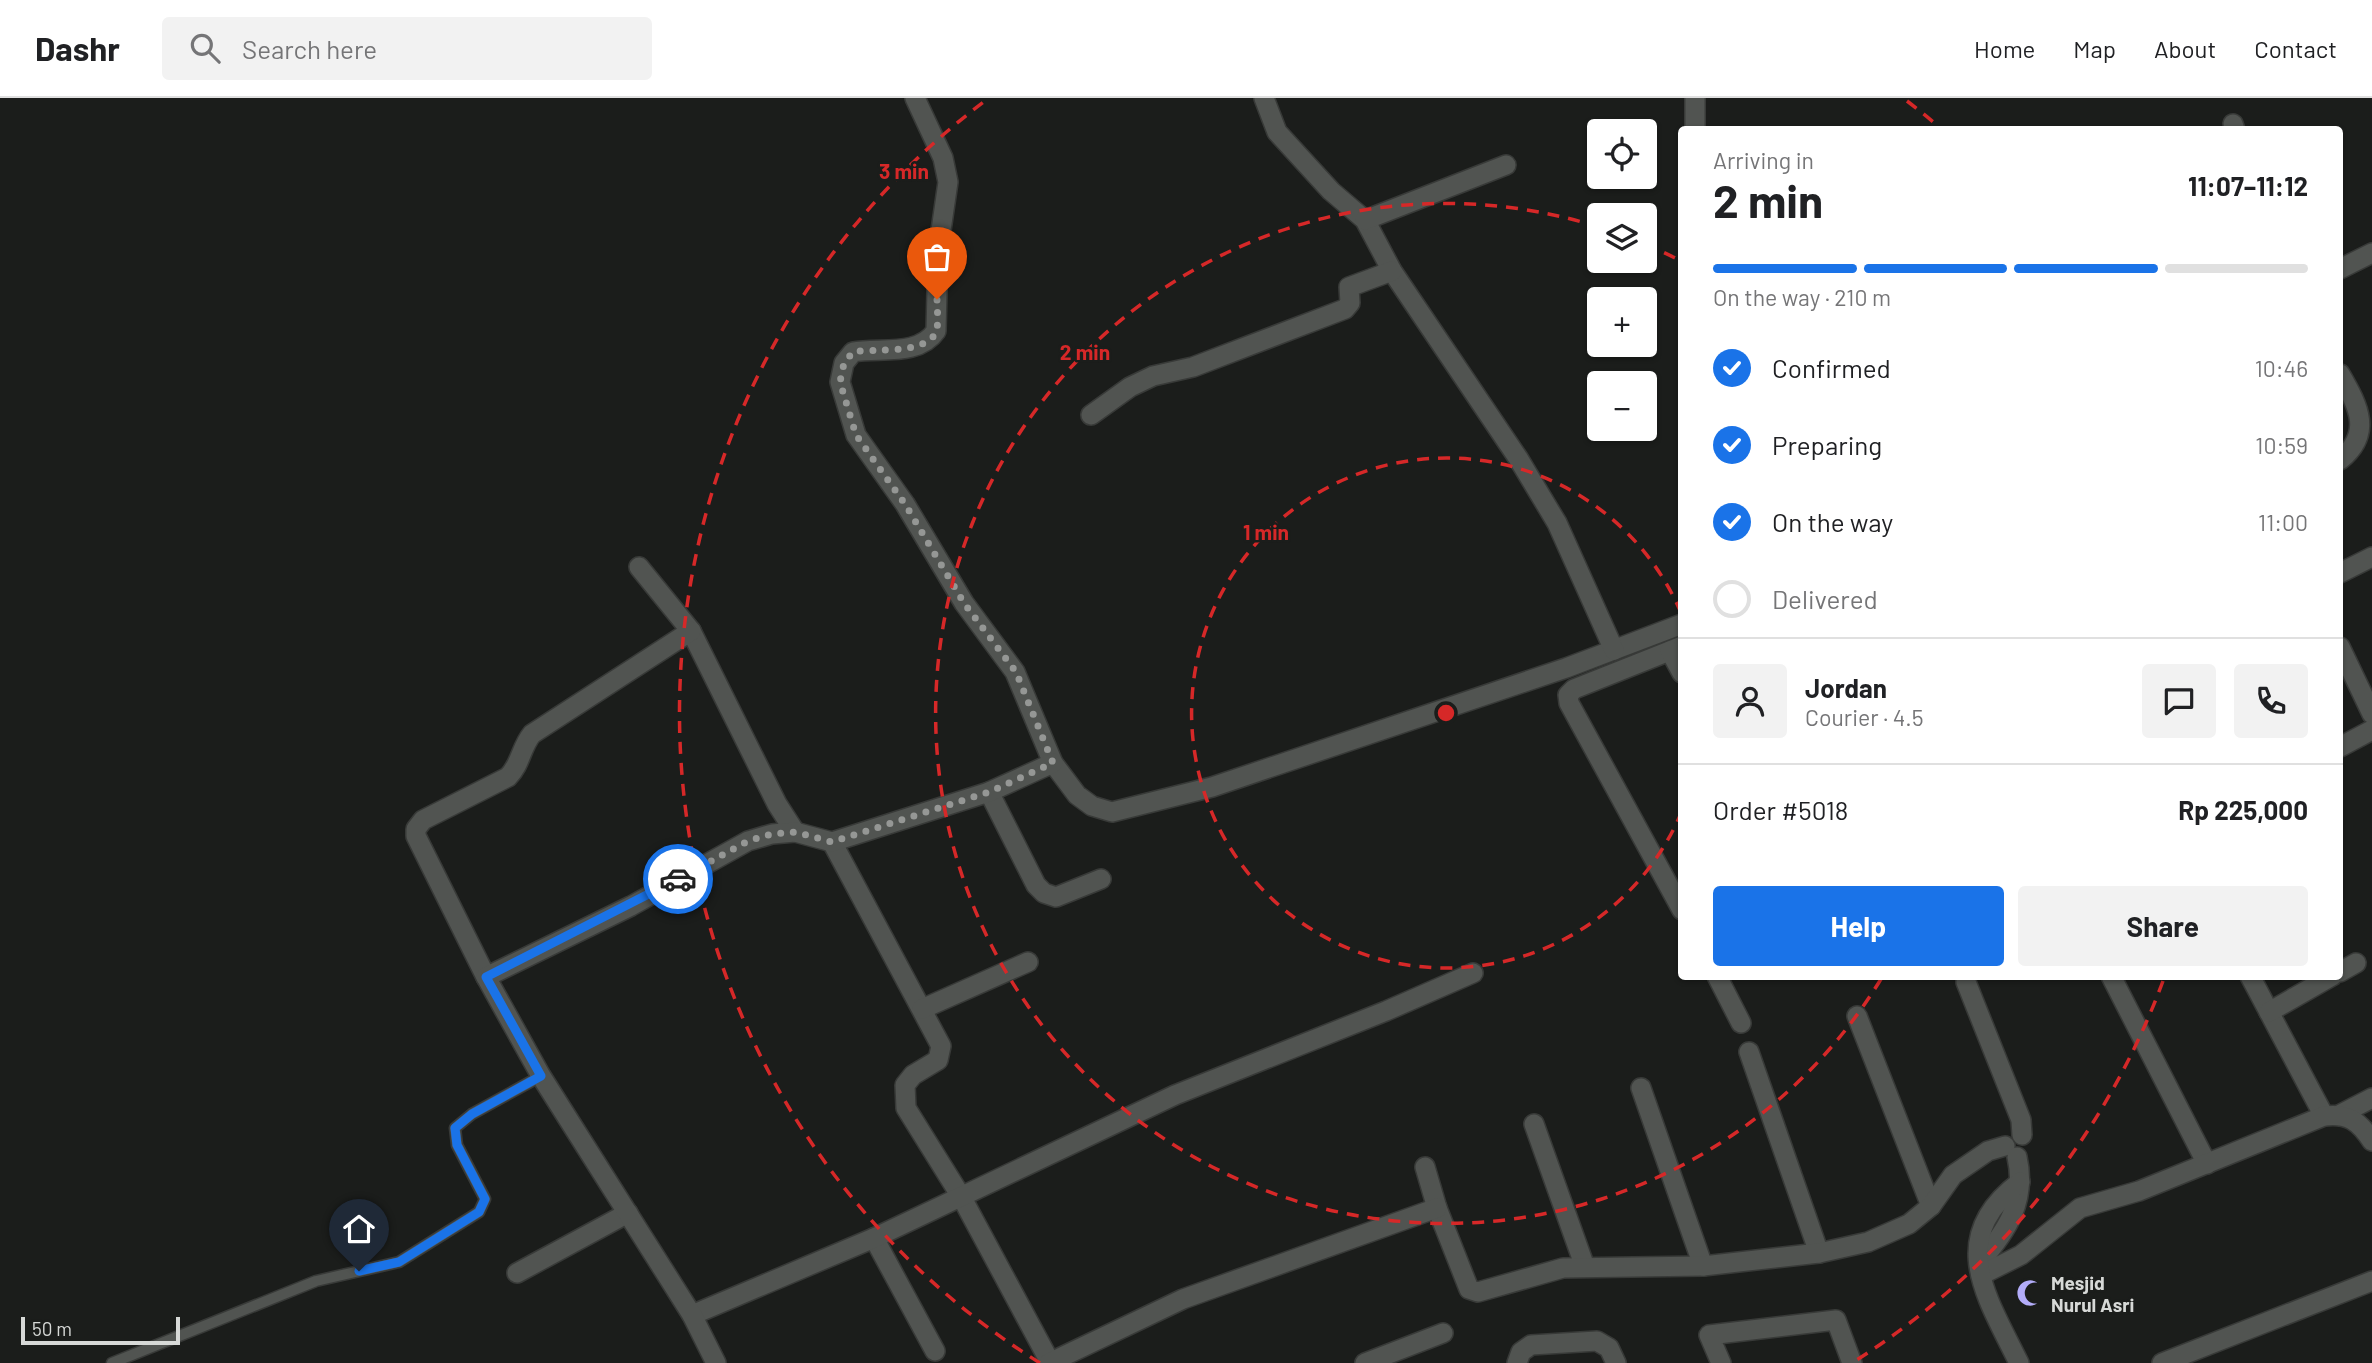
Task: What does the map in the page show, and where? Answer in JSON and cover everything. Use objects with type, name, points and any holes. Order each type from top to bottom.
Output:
[{"type":"street","points":[[915,98],[943,158],[948,182],[939,251],[936,331],[930,341],[917,346],[853,352],[844,363],[840,382],[843,399],[856,435],[905,504],[964,603],[1016,672],[1053,763],[1077,795],[1092,806],[1112,813],[1212,787],[1614,650],[1678,626]]},
{"type":"street","points":[[1264,98],[1277,132],[1331,191],[1364,220],[1392,271],[1441,340],[1557,523],[1614,650]]},
{"type":"street","points":[[1695,98],[1695,126]]},
{"type":"street","points":[[1364,220],[1506,165]]},
{"type":"street","points":[[2343,268],[2372,253]]},
{"type":"street","points":[[1091,415],[1130,387],[1153,376],[1193,367],[1345,309],[1350,303],[1348,290],[1352,285],[1392,271]]},
{"type":"street","points":[[2343,380],[2367,425],[2364,440],[2343,458]]},
{"type":"street","points":[[2343,572],[2372,557]]},
{"type":"street","points":[[639,567],[691,631],[777,804],[795,832]]},
{"type":"street","points":[[691,631],[533,734],[523,746],[519,765],[508,777],[418,825],[416,836],[486,977],[541,1076],[692,1315],[716,1363]]},
{"type":"street","points":[[1676,648],[1574,689],[1568,695],[1569,703],[1678,903]]},
{"type":"street","points":[[2343,653],[2372,714]]},
{"type":"street","points":[[2343,745],[2372,730]]},
{"type":"street","points":[[486,977],[631,906],[748,841],[772,834],[795,832],[832,842],[989,792],[1053,763]]},
{"type":"street","points":[[989,792],[1036,885],[1044,893],[1056,897],[1101,879]]},
{"type":"street","points":[[832,842],[922,1009],[942,1052],[938,1060],[909,1080],[903,1091],[904,1100],[962,1198],[1050,1363],[1072,1358],[1183,1299],[1437,1208]]},
{"type":"street","points":[[922,1009],[1028,962]]},
{"type":"street","points":[[692,1315],[962,1198],[1175,1095],[1387,1011],[1473,973]]},
{"type":"street","points":[[1719,980],[1741,1023]]},
{"type":"street","points":[[2113,980],[2207,1164]]},
{"type":"street","points":[[2252,980],[2269,1013],[2332,1115],[2361,1125],[2372,1141]]},
{"type":"street","points":[[2269,1013],[2325,980]]},
{"type":"street","points":[[1966,982],[2021,1120],[2022,1135],[2010,1135],[2011,1151],[2020,1182],[1997,1205],[1976,1243],[1987,1298],[2020,1363]]},
{"type":"street","points":[[1857,1016],[1931,1206]]},
{"type":"street","points":[[1749,1052],[1819,1253]]},
{"type":"street","points":[[1642,1088],[1703,1266]]},
{"type":"street","points":[[1980,1269],[2021,1255],[2062,1219],[2080,1208],[2139,1191],[2372,1098]]},
{"type":"street","points":[[1534,1124],[1585,1267]]},
{"type":"street","points":[[1425,1167],[1437,1208],[1469,1289],[1478,1292],[1563,1268],[1703,1266],[1819,1253],[1868,1242],[1909,1224],[1931,1206],[1953,1175],[1968,1163],[2011,1151]]},
{"type":"street","points":[[517,1273],[628,1213]]},
{"type":"street","points":[[874,1238],[928,1358]]},
{"type":"street","points":[[2162,1363],[2372,1281]]},
{"type":"street","points":[[1721,1363],[1709,1335],[1836,1320],[1852,1363]]},
{"type":"street","points":[[1365,1363],[1443,1333]]},
{"type":"street","points":[[1519,1357],[1531,1345],[1604,1343],[1616,1363]]},
{"type":"lane","points":[[112,1363],[316,1281],[399,1262],[465,1222],[479,1212],[485,1199],[457,1145],[455,1128],[472,1114],[541,1076]]},
{"type":"way so far","points":[[678,879],[748,841],[772,834],[795,832],[832,842],[989,792],[1053,763],[1016,672],[964,603],[905,504],[856,435],[843,399],[840,382],[844,363],[853,352],[917,346],[930,341],[936,331],[937,299]]},
{"type":"place","name":"Mesjid Nurul Asri","points":[[2030,1293]]},
{"type":"route","points":[[359,1271],[399,1262],[479,1212],[485,1199],[457,1145],[455,1128],[472,1114],[541,1076],[486,977],[631,906],[678,879]]}]
